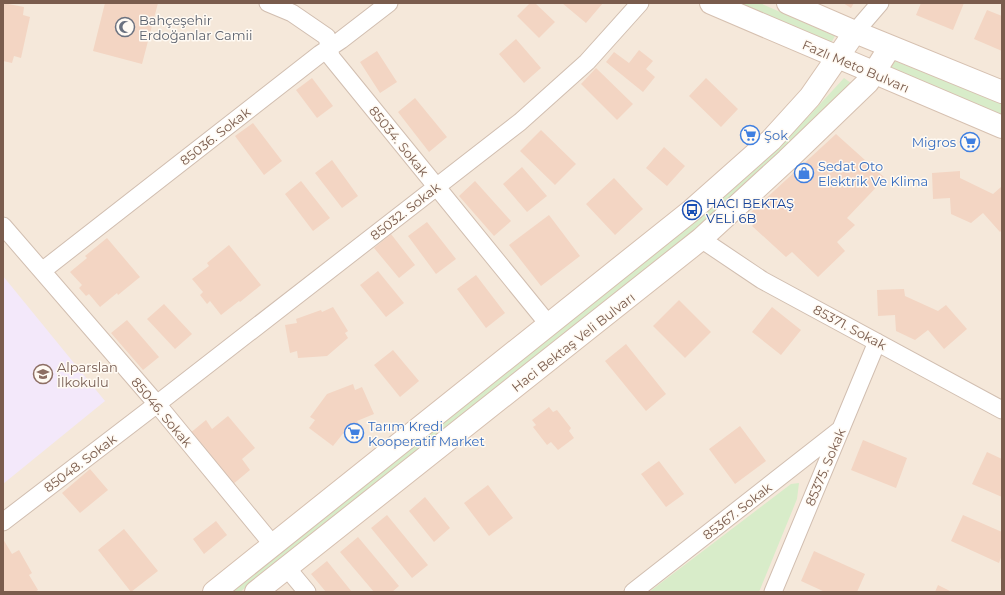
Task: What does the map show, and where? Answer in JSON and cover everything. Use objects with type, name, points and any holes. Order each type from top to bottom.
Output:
[{"type":"main road","name":"Fazlı Meto Bulvarı","points":[[711,3],[1002,128]]},
{"type":"main road","points":[[788,3],[890,47],[1002,92]]},
{"type":"main road","points":[[214,592],[692,210],[771,140],[810,97],[855,32]]},
{"type":"main road","name":"Haci Bektaş Veli Bulvarı","points":[[256,592],[701,239],[793,155],[868,82],[890,47]]},
{"type":"street","name":"85034. Sokak","points":[[268,3],[292,13],[327,37],[331,57],[549,325]]},
{"type":"street","name":"85036. Sokak","points":[[42,271],[389,3]]},
{"type":"street","name":"85032. Sokak","points":[[157,404],[520,122],[582,67],[640,3]]},
{"type":"street","points":[[855,32],[880,3]]},
{"type":"street","name":"85046. Sokak","points":[[3,226],[157,404],[273,545]]},
{"type":"street","name":"85371. Sokak","points":[[701,239],[762,280],[1002,410]]},
{"type":"street","name":"85375. Sokak","points":[[773,592],[877,342]]},
{"type":"street","name":"85048. Sokak","points":[[3,522],[157,404]]},
{"type":"street","name":"85367. Sokak","points":[[633,592],[841,429]]},
{"type":"street","points":[[287,568],[306,592]]},
{"type":"shaded area","points":[[3,3],[1002,3],[1002,592],[3,592]]},
{"type":"shaded area","name":"Alparslan İlkokulu","points":[[3,276],[105,401],[3,484]]},
{"type":"green space","points":[[735,3],[760,3],[835,36],[830,45]]},
{"type":"green space","points":[[892,60],[1002,103],[1002,116],[889,69]]},
{"type":"green space","points":[[844,78],[851,83],[815,121],[683,241],[240,592],[228,592],[678,234],[809,116]]},
{"type":"green space","points":[[799,483],[797,499],[759,592],[649,592],[791,484]]},
{"type":"building","points":[[3,3],[24,7],[23,15],[30,17],[21,58],[14,56],[12,63],[3,61]]},
{"type":"building","name":"Bahçeşehir Erdoğanlar Camii","points":[[105,3],[158,3],[142,64],[93,51]]},
{"type":"building","points":[[530,3],[535,3],[555,22],[539,38],[517,16]]},
{"type":"building","points":[[562,3],[603,3],[586,23]]},
{"type":"building","points":[[843,3],[854,3],[851,8]]},
{"type":"building","points":[[921,3],[964,3],[953,30],[916,15]]},
{"type":"building","points":[[987,10],[1002,16],[1002,51],[974,39]]},
{"type":"building","points":[[516,39],[541,68],[524,83],[499,54]]},
{"type":"building","points":[[639,50],[653,61],[646,69],[655,77],[643,92],[606,62],[614,52],[629,63]]},
{"type":"building","points":[[377,51],[397,82],[380,93],[360,62]]},
{"type":"building","points":[[596,68],[633,104],[617,120],[581,84]]},
{"type":"building","points":[[312,78],[333,106],[317,118],[296,90]]},
{"type":"building","points":[[706,78],[738,109],[721,127],[689,96]]},
{"type":"building","points":[[415,98],[447,137],[429,152],[398,112]]},
{"type":"building","points":[[253,123],[282,161],[264,175],[235,136]]},
{"type":"building","points":[[541,130],[576,164],[555,185],[520,151]]},
{"type":"building","points":[[836,134],[885,178],[847,218],[855,225],[837,242],[845,251],[818,277],[792,252],[786,257],[752,226],[756,221],[749,214]]},
{"type":"building","points":[[664,147],[685,166],[667,186],[646,168]]},
{"type":"building","points":[[332,160],[358,196],[342,208],[315,173]]},
{"type":"building","points":[[522,167],[547,196],[527,212],[503,184]]},
{"type":"building","points":[[960,171],[960,178],[993,194],[1001,187],[1002,230],[1000,232],[983,213],[971,223],[951,214],[950,198],[933,199],[932,173]]},
{"type":"building","points":[[614,178],[643,209],[615,235],[586,204]]},
{"type":"building","points":[[301,181],[330,218],[313,231],[285,194]]},
{"type":"building","points":[[475,181],[511,221],[494,236],[459,196]]},
{"type":"building","points":[[549,215],[580,256],[541,286],[509,245]]},
{"type":"building","points":[[427,222],[456,259],[436,274],[408,236]]},
{"type":"building","points":[[391,234],[415,265],[399,278],[374,248]]},
{"type":"building","points":[[107,238],[140,277],[100,307],[89,294],[86,296],[79,288],[82,285],[70,272],[87,258],[85,256]]},
{"type":"building","points":[[229,245],[261,285],[221,315],[210,301],[207,304],[200,295],[203,292],[192,279],[209,266],[207,263]]},
{"type":"building","points":[[378,271],[404,303],[386,317],[360,285]]},
{"type":"building","points":[[476,275],[505,313],[486,328],[457,289]]},
{"type":"building","points":[[904,289],[905,296],[938,311],[946,305],[967,329],[944,349],[928,330],[915,340],[896,331],[895,315],[878,316],[877,290]]},
{"type":"building","points":[[679,300],[711,332],[685,358],[653,326]]},
{"type":"building","points":[[164,304],[192,334],[175,349],[147,319]]},
{"type":"building","points":[[333,307],[348,331],[345,333],[348,338],[327,356],[298,358],[297,351],[290,353],[285,325],[297,323],[296,319],[321,310],[322,312]]},
{"type":"building","points":[[772,307],[801,330],[781,355],[752,332]]},
{"type":"building","points":[[127,320],[159,357],[143,370],[111,333]]},
{"type":"building","points":[[626,344],[666,394],[646,411],[605,361]]},
{"type":"building","points":[[393,350],[419,381],[400,397],[374,365]]},
{"type":"building","points":[[353,384],[355,390],[362,387],[374,414],[357,421],[359,425],[348,434],[345,431],[333,446],[309,428],[315,420],[310,417],[327,394]]},
{"type":"building","points":[[549,407],[553,412],[557,410],[571,428],[569,431],[574,438],[558,450],[551,442],[547,445],[533,427],[536,425],[532,420]]},
{"type":"building","points":[[228,416],[255,448],[242,459],[250,470],[232,485],[189,434],[206,420],[212,429]]},
{"type":"building","points":[[740,426],[766,461],[735,484],[709,449]]},
{"type":"building","points":[[863,440],[907,458],[896,488],[851,470]]},
{"type":"building","points":[[987,452],[1002,459],[1002,497],[972,484]]},
{"type":"building","points":[[659,461],[684,494],[666,507],[641,474]]},
{"type":"building","points":[[90,469],[108,490],[80,513],[62,493]]},
{"type":"building","points":[[488,485],[513,518],[489,536],[464,503]]},
{"type":"building","points":[[425,497],[450,528],[434,542],[409,511]]},
{"type":"building","points":[[387,515],[428,565],[412,578],[371,528]]},
{"type":"building","points":[[963,515],[1002,532],[1002,555],[999,563],[951,541]]},
{"type":"building","points":[[216,521],[227,535],[204,554],[193,539]]},
{"type":"building","points":[[124,529],[158,571],[131,592],[98,550]]},
{"type":"building","points":[[358,537],[399,586],[392,592],[374,592],[340,552]]},
{"type":"building","points":[[3,539],[12,554],[19,550],[32,573],[29,575],[38,590],[35,592],[3,592]]},
{"type":"building","points":[[814,551],[865,574],[857,592],[825,592],[801,581]]},
{"type":"building","points":[[327,561],[352,592],[326,592],[311,574]]},
{"type":"building","points":[[938,585],[952,592],[935,592]]},
{"type":"place","name":"Bahçeşehir Erdoğanlar Camii","points":[[125,27]]},
{"type":"place","name":"Şok","points":[[750,135]]},
{"type":"place","name":"Migros","points":[[970,142]]},
{"type":"place","name":"Sedat Oto Elektrik Ve Klima","points":[[804,173]]},
{"type":"place","name":"HACI BEKTAŞ VELİ 6B","points":[[692,210]]},
{"type":"place","name":"Alparslan İlkokulu","points":[[43,374]]},
{"type":"place","name":"Tarım Kredi Kooperatif Market","points":[[354,433]]}]
